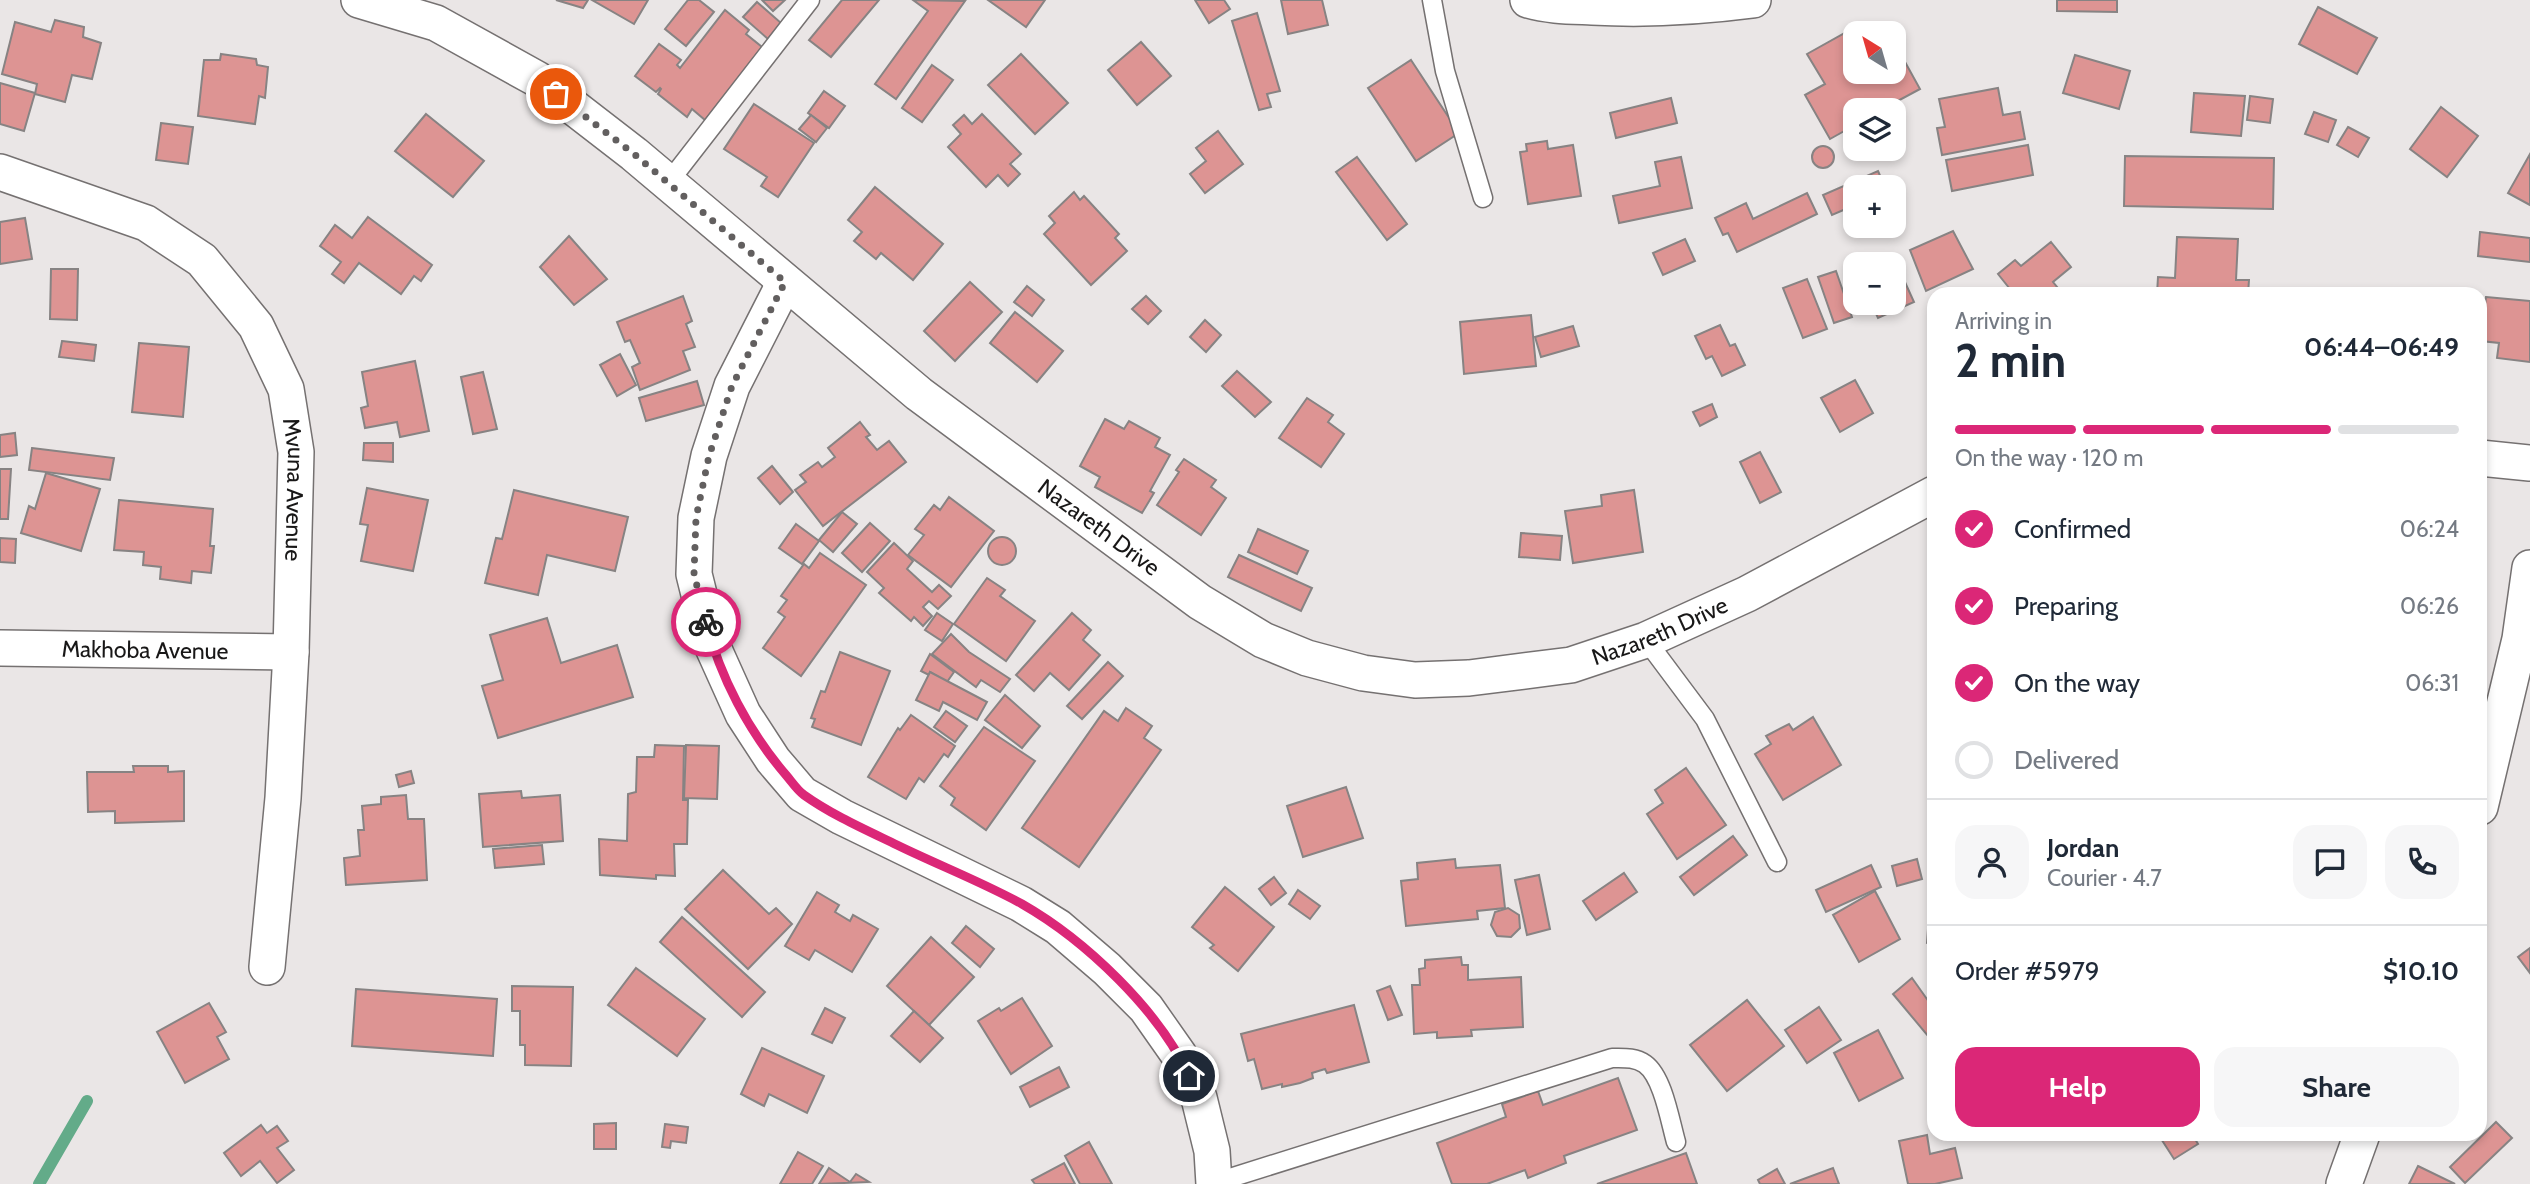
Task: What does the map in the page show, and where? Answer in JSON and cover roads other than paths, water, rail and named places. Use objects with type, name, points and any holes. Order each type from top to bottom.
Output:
[{"type":"street","name":"Nazareth Drive","points":[[359,0],[438,12],[537,79],[668,183],[919,394],[1200,602],[1274,645],[1307,658],[1363,673],[1415,680],[1469,678],[1571,665],[1646,640],[1747,594],[1927,498]]},
{"type":"street","points":[[1528,0],[1544,4],[1636,10],[1709,6],[1753,0]]},
{"type":"street","name":"Mvuna Avenue","points":[[0,172],[146,223],[202,260],[256,327],[286,389],[296,452],[291,652],[283,798],[267,967]]},
{"type":"street","points":[[785,282],[732,386],[709,456],[696,518],[694,574],[711,643],[743,714],[773,760],[802,794],[842,817],[1021,904],[1058,927],[1107,969],[1146,1008],[1180,1055],[1199,1098],[1212,1151],[1214,1183]]},
{"type":"street","points":[[2487,458],[2530,463]]},
{"type":"street","points":[[2487,778],[2517,652],[2530,568]]},
{"type":"street","name":"Makhoba Avenue","points":[[0,648],[291,652]]},
{"type":"street","points":[[2344,1184],[2359,1141]]},
{"type":"lane","points":[[668,183],[810,0]]},
{"type":"lane","points":[[1432,0],[1446,71],[1483,198]]},
{"type":"lane","points":[[1646,640],[1705,719],[1777,862]]},
{"type":"lane","points":[[1214,1183],[1612,1058],[1632,1058],[1646,1065],[1655,1076],[1676,1142]]},
{"type":"waterway","points":[[39,1184],[87,1101]]}]
